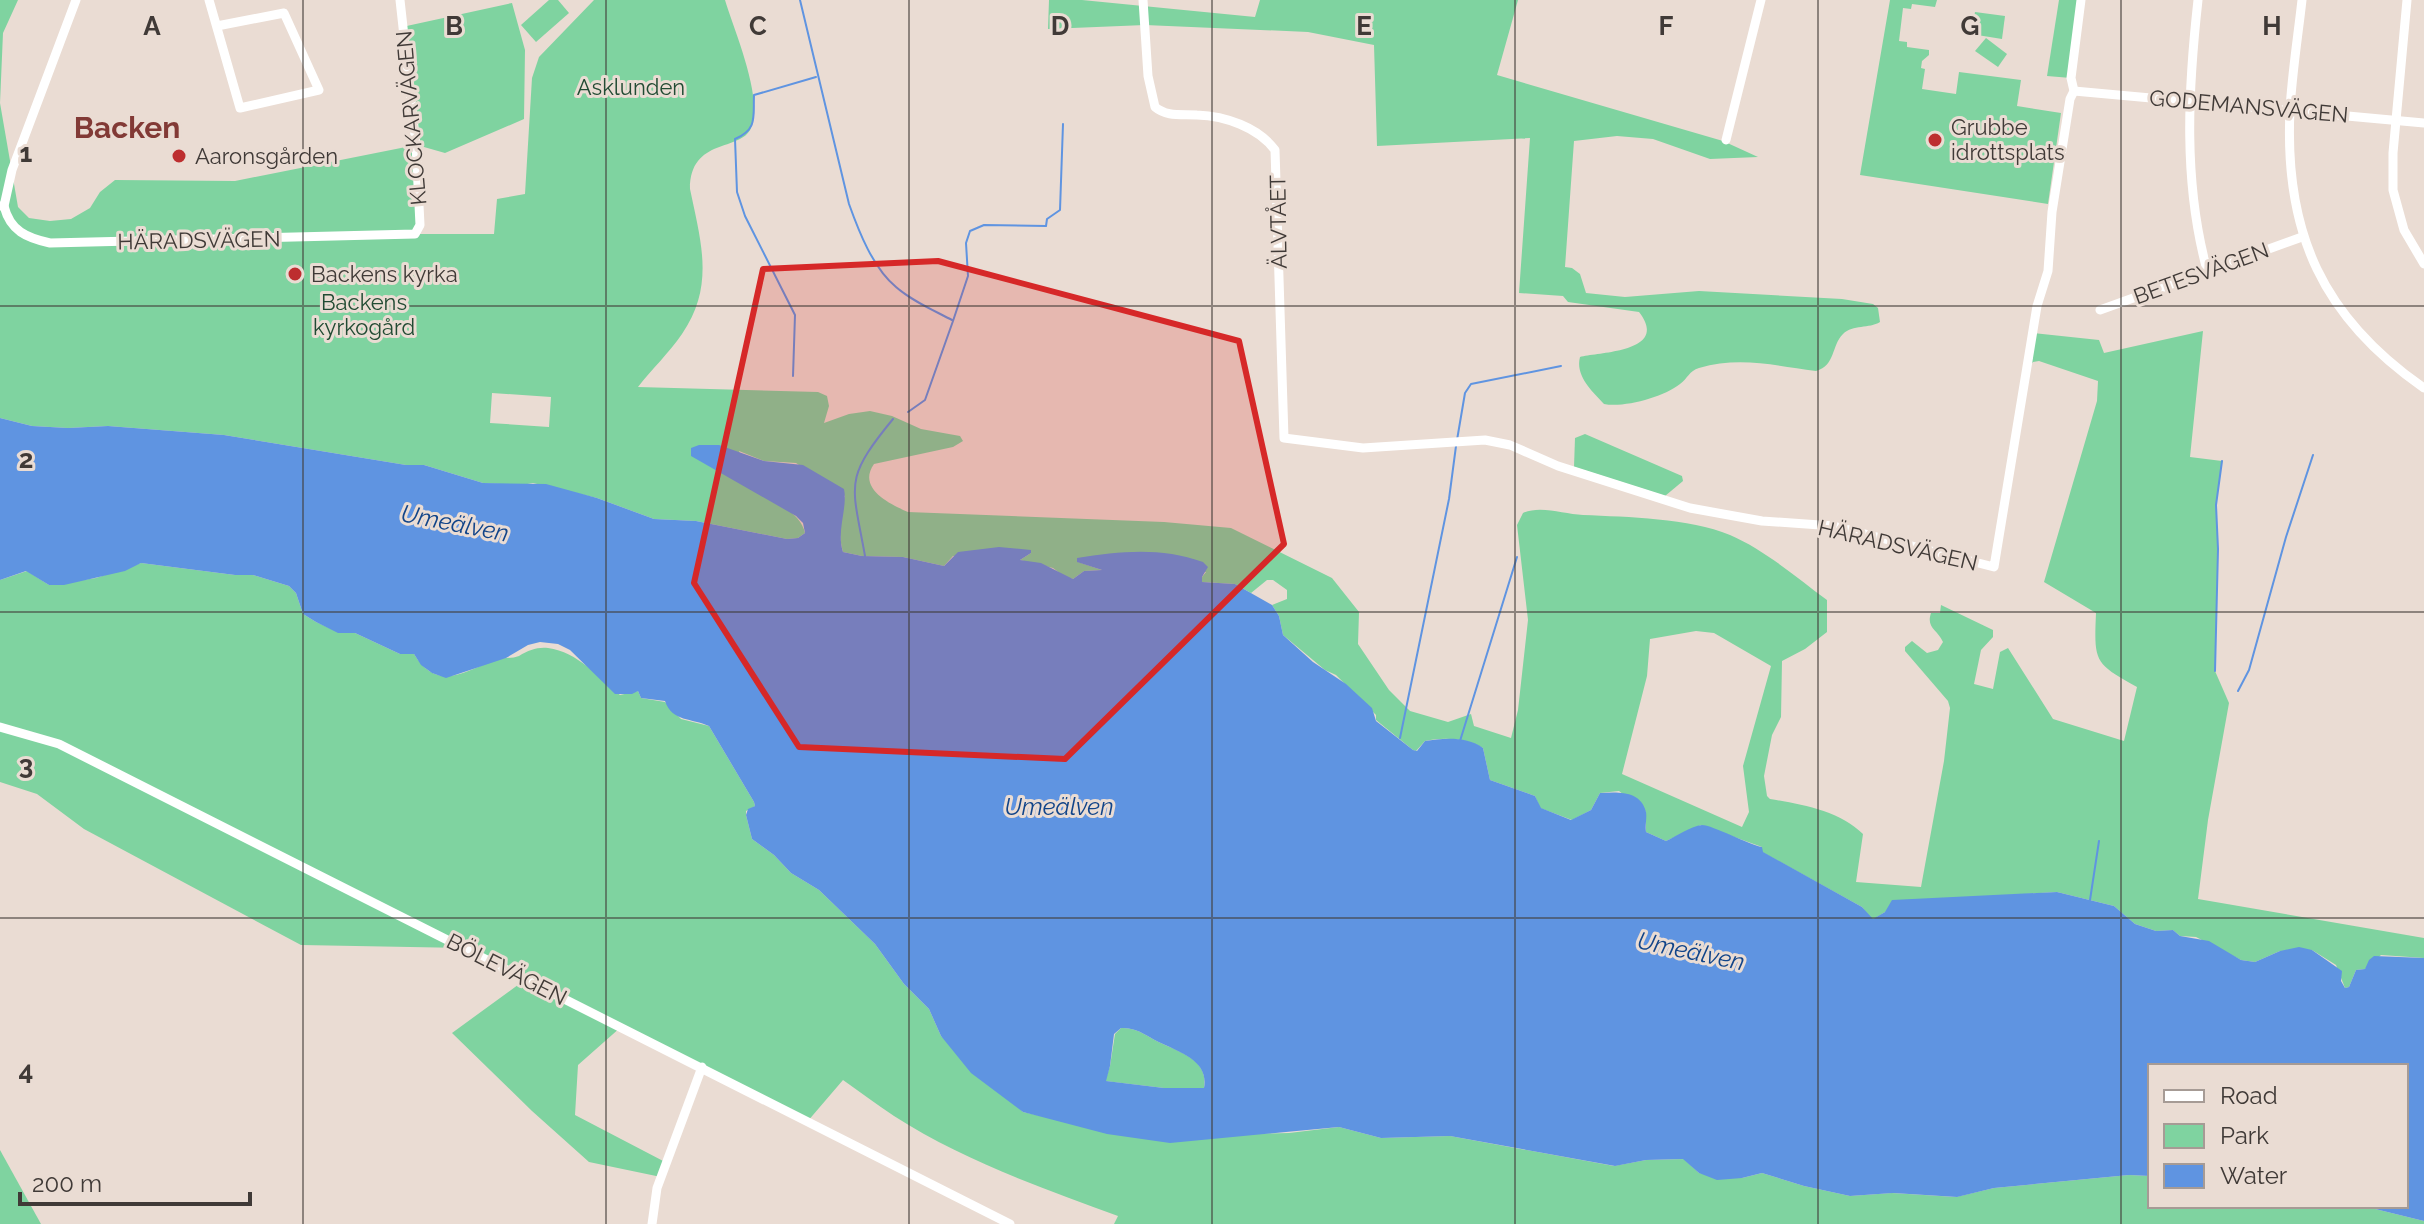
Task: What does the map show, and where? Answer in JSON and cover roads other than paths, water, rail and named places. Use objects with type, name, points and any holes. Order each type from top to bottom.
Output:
[{"type":"street","points":[[2,206],[12,170],[76,0]]},
{"type":"street","points":[[209,0],[240,108],[319,90],[284,13],[217,26]]},
{"type":"street","name":"KLOCKARVÄGEN","points":[[400,0],[416,145],[420,219],[415,234]]},
{"type":"street","name":"ÄLVTÅET","points":[[1143,0],[1148,76],[1155,107],[1169,115],[1203,115],[1234,122],[1258,134],[1275,150],[1284,438]]},
{"type":"street","points":[[1726,140],[1761,0]]},
{"type":"street","points":[[2074,91],[2071,78],[2081,0]]},
{"type":"street","points":[[2198,0],[2189,160],[2196,228],[2207,270]]},
{"type":"street","points":[[2302,0],[2290,110],[2291,163],[2302,237],[2344,317],[2390,364],[2424,388]]},
{"type":"street","points":[[2407,0],[2393,190],[2404,230],[2424,264]]},
{"type":"street","name":"HÄRADSVÄGEN","points":[[1284,438],[1363,448],[1485,440],[1510,445],[1558,466],[1690,508],[1762,521],[1834,526],[1994,567],[2037,306],[2046,281],[2052,212],[2070,99],[2074,91]]},
{"type":"street","name":"GODEMANSVÄGEN","points":[[2074,91],[2424,123]]},
{"type":"street","name":"HÄRADSVÄGEN","points":[[2,206],[17,231],[28,238],[50,243],[415,234]]},
{"type":"street","name":"BETESVÄGEN","points":[[2100,310],[2302,237]]},
{"type":"street","name":"BÖLEVÄGEN","points":[[0,727],[59,744],[1010,1224]]},
{"type":"street","points":[[652,1224],[657,1188],[702,1067]]},
{"type":"water","name":"Umeälven","points":[[0,418],[32,426],[108,426],[224,435],[406,465],[424,465],[483,483],[546,484],[597,498],[654,519],[696,521],[787,539],[798,538],[805,533],[803,523],[796,516],[691,456],[691,448],[719,445],[764,461],[803,465],[844,489],[843,552],[862,556],[903,557],[944,566],[958,552],[999,547],[1031,550],[1020,560],[1041,563],[1073,579],[1084,571],[1102,570],[1077,562],[1077,558],[1141,552],[1187,557],[1208,567],[1202,582],[1235,584],[1272,605],[1279,616],[1283,635],[1313,662],[1346,684],[1372,708],[1376,721],[1413,750],[1417,751],[1425,741],[1439,739],[1477,744],[1483,748],[1490,780],[1535,796],[1541,808],[1571,820],[1591,810],[1600,793],[1634,796],[1646,812],[1646,832],[1666,841],[1698,826],[1714,828],[1762,847],[1763,852],[1862,907],[1873,919],[1885,912],[1892,900],[2057,892],[2114,906],[2135,924],[2156,931],[2173,930],[2180,936],[2209,941],[2241,960],[2255,962],[2299,947],[2312,950],[2342,971],[2341,981],[2345,988],[2349,987],[2356,970],[2365,969],[2374,956],[2424,958],[2424,1221],[2371,1208],[2408,1208],[2408,1064],[2148,1064],[2148,1176],[1994,1188],[1957,1197],[1893,1193],[1850,1196],[1762,1173],[1717,1180],[1699,1173],[1683,1159],[1646,1160],[1615,1166],[1450,1136],[1381,1138],[1339,1127],[1170,1143],[1107,1134],[1023,1112],[971,1073],[941,1036],[929,1009],[904,984],[875,944],[819,890],[791,873],[752,839],[746,815],[748,809],[755,806],[754,802],[709,726],[672,713],[665,701],[641,698],[638,691],[615,694],[570,650],[558,644],[540,642],[506,658],[446,678],[421,665],[414,654],[400,654],[355,633],[338,633],[316,622],[303,614],[296,593],[289,586],[253,575],[141,563],[125,571],[64,585],[49,585],[26,571],[0,580]],"holes":[[[1121,1028],[1133,1029],[1192,1060],[1202,1071],[1204,1088],[1164,1088],[1106,1081],[1114,1034]]]},
{"type":"waterway","points":[[800,0],[849,204],[862,238],[880,270],[896,287],[952,320]]},
{"type":"waterway","points":[[793,376],[795,315],[745,216],[737,192],[735,139],[751,126],[754,95],[816,77]]},
{"type":"waterway","points":[[908,412],[925,400],[953,321],[968,276],[966,243],[970,231],[984,225],[1046,226],[1047,219],[1060,210],[1063,124]]},
{"type":"waterway","points":[[1457,440],[1465,393],[1471,384],[1561,366]]},
{"type":"waterway","points":[[865,556],[855,483],[866,456],[893,419]]},
{"type":"waterway","points":[[1400,738],[1449,499],[1456,446]]},
{"type":"waterway","points":[[2238,691],[2249,670],[2286,537],[2313,455]]},
{"type":"waterway","points":[[2215,671],[2216,505],[2222,461]]},
{"type":"waterway","points":[[1460,741],[1517,557]]},
{"type":"waterway","points":[[2090,900],[2099,841]]},
{"type":"place","name":"Grubbe idrottsplats","points":[[1935,140]]},
{"type":"place","name":"Aaronsgården","points":[[179,156]]},
{"type":"place","name":"Backens kyrka","points":[[295,274]]},
{"type":"district","name":"Backen","points":[[127,127]]},
{"type":"park label","name":"Asklunden","points":[[631,87]]},
{"type":"park label","name":"Backens kyrkogård","points":[[364,314]]}]
